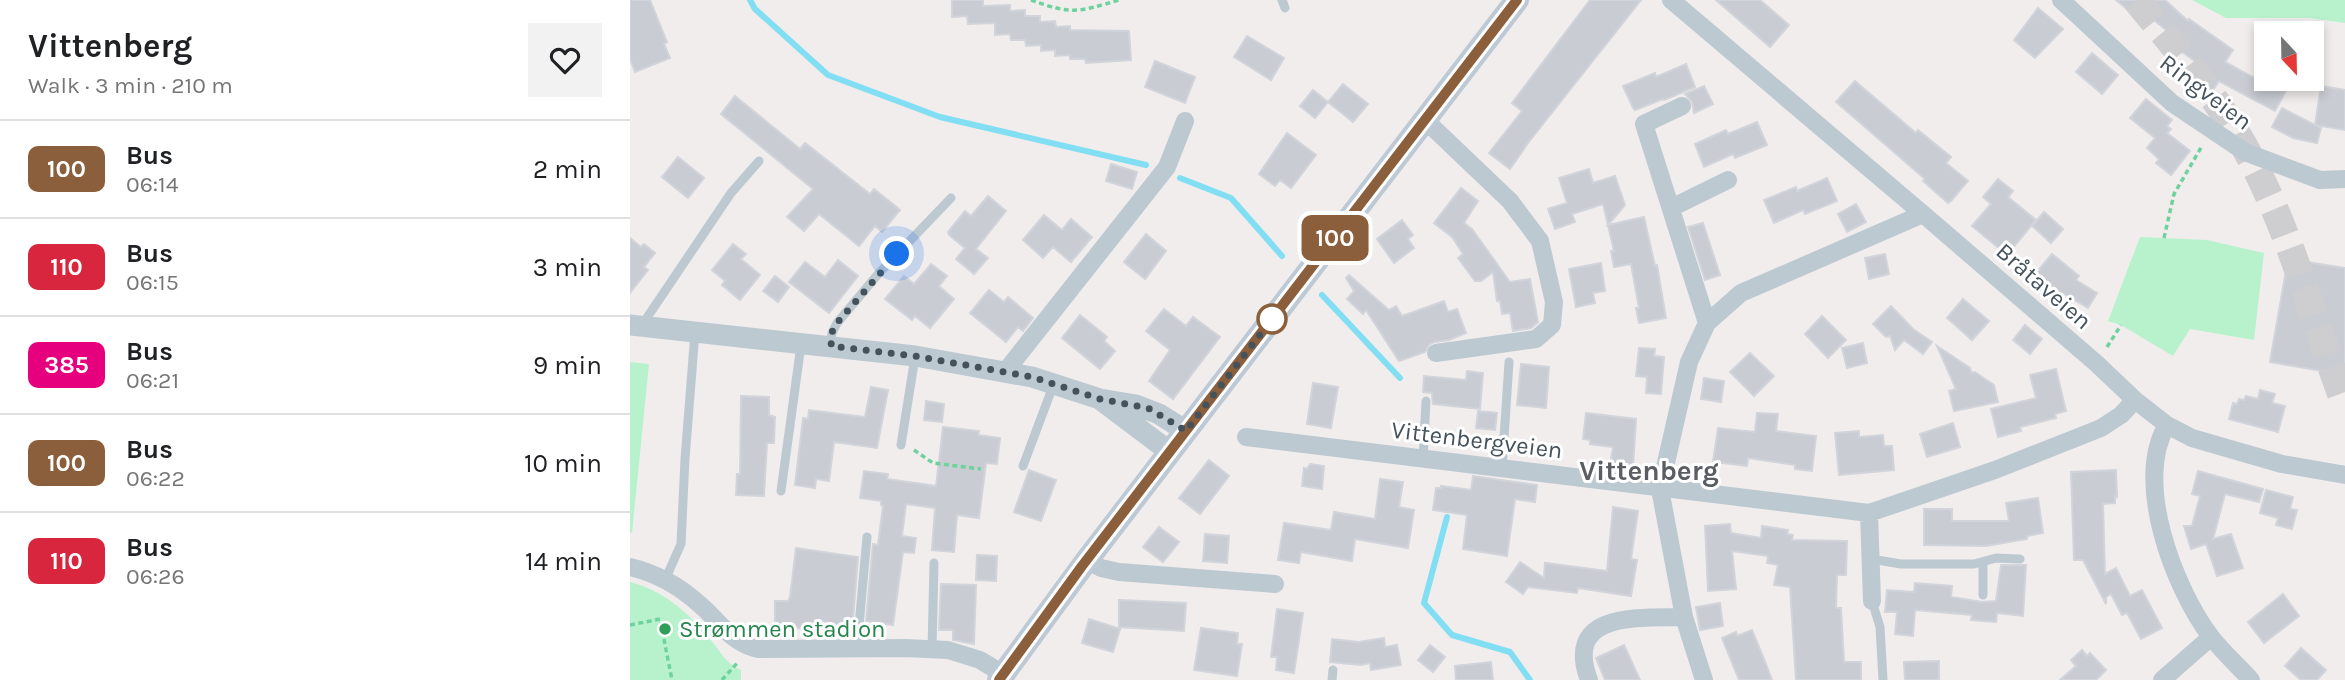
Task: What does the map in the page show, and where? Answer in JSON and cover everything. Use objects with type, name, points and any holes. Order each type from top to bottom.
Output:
[{"type":"main road","points":[[1001,677],[1087,560],[1517,0]]},
{"type":"street","name":"Bråtaveien","points":[[1671,0],[2167,425]]},
{"type":"street","name":"Ringveien","points":[[2061,0],[2172,103],[2245,152],[2320,180],[2345,179]]},
{"type":"street","points":[[1682,106],[1644,124],[1707,323]]},
{"type":"street","points":[[1425,120],[1510,201],[1540,241],[1554,302],[1552,325],[1536,339],[1436,354]]},
{"type":"street","points":[[1005,372],[1167,167],[1185,121]]},
{"type":"street","points":[[1671,208],[1728,180]]},
{"type":"street","points":[[1704,680],[1684,617],[1660,489],[1689,362],[1707,323],[1741,293],[1923,214]]},
{"type":"street","points":[[636,326],[915,356],[1005,372],[1100,399],[1148,408],[1186,431]]},
{"type":"street","points":[[1100,399],[1170,452]]},
{"type":"street","name":"Vittenbergveien","points":[[1246,437],[1869,513],[1995,470],[2101,428],[2121,415],[2135,400]]},
{"type":"street","points":[[2251,680],[2211,637],[2174,571],[2164,542],[2158,508],[2154,459],[2160,437],[2167,425],[2192,438],[2282,464],[2345,475]]},
{"type":"street","points":[[1869,513],[1872,601]]},
{"type":"street","points":[[1087,560],[1101,568],[1119,572],[1275,584]]},
{"type":"street","points":[[630,568],[665,580],[698,603],[729,635],[747,647],[932,649],[966,654],[1001,677]]},
{"type":"street","points":[[1589,680],[1584,646],[1589,636],[1604,624],[1636,618],[1684,617]]},
{"type":"street","points":[[2162,680],[2211,637]]},
{"type":"lane","points":[[636,326],[731,193],[759,161]]},
{"type":"lane","points":[[831,346],[832,332],[837,323],[879,273],[951,198]]},
{"type":"lane","points":[[665,580],[681,544],[695,332]]},
{"type":"lane","points":[[781,491],[801,343]]},
{"type":"lane","points":[[901,445],[915,356]]},
{"type":"lane","points":[[1502,469],[1509,362]]},
{"type":"lane","points":[[1023,466],[1054,384]]},
{"type":"lane","points":[[1423,460],[1426,401]]},
{"type":"lane","points":[[857,648],[867,537]]},
{"type":"lane","points":[[1871,559],[1901,564],[2020,559]]},
{"type":"lane","points":[[1983,562],[1983,595]]},
{"type":"lane","points":[[932,649],[934,563]]},
{"type":"lane","points":[[1872,601],[1880,627],[1883,680]]},
{"type":"path","points":[[1031,0],[1060,11],[1073,12],[1119,0]]},
{"type":"path","points":[[2164,238],[2174,194],[2201,146],[2223,137]]},
{"type":"path","points":[[2096,363],[2121,325]]},
{"type":"path","points":[[901,445],[916,450],[933,463],[981,469]]},
{"type":"path","points":[[630,625],[660,619],[672,680]]},
{"type":"path","points":[[722,680],[747,647]]},
{"type":"green space","points":[[2192,0],[2345,0],[2345,23],[2309,18],[2226,18]]},
{"type":"green space","points":[[2140,237],[2207,240],[2264,253],[2254,340],[2190,329],[2173,356],[2121,325],[2108,321]]},
{"type":"green space","points":[[630,362],[649,364],[632,533],[630,532]]},
{"type":"green space","name":"Strømmen stadion","points":[[630,582],[664,597],[684,612],[702,629],[727,661],[741,670],[741,680],[630,680]]},
{"type":"building","points":[[630,0],[650,0],[667,42],[664,44],[670,58],[635,72],[630,59]]},
{"type":"building","points":[[952,0],[983,0],[983,6],[1010,5],[1010,11],[1025,10],[1025,16],[1040,16],[1040,22],[1055,21],[1056,27],[1070,26],[1070,30],[1129,31],[1131,60],[1086,63],[1085,59],[1070,59],[1070,55],[1055,56],[1055,50],[1041,51],[1041,45],[1026,46],[1025,40],[1011,40],[1010,34],[995,35],[995,23],[968,24],[967,16],[952,17]]},
{"type":"building","points":[[1590,0],[1641,0],[1510,169],[1489,153],[1522,111],[1512,103]]},
{"type":"building","points":[[1716,0],[1760,0],[1789,25],[1770,47]]},
{"type":"building","points":[[2116,0],[2165,0],[2188,21],[2189,19],[2233,50],[2225,62],[2254,78],[2254,91],[2286,91],[2275,111],[2219,81],[2211,93],[2196,83],[2206,69],[2171,44],[2176,38],[2150,17],[2148,20],[2141,15],[2138,18]]},
{"type":"building","points":[[2038,8],[2063,29],[2035,58],[2014,40]]},
{"type":"building","points":[[1247,36],[1284,58],[1271,80],[1234,57]]},
{"type":"building","points":[[2092,53],[2118,75],[2102,94],[2076,72]]},
{"type":"building","points":[[1155,61],[1195,77],[1185,103],[1145,87]]},
{"type":"building","points":[[1686,64],[1695,87],[1635,110],[1633,108],[1623,86],[1655,73],[1656,77]]},
{"type":"building","points":[[1855,81],[1916,133],[1918,130],[1951,157],[1946,163],[1968,181],[1951,201],[1948,203],[1923,181],[1925,179],[1836,102]]},
{"type":"building","points":[[1343,84],[1368,104],[1353,122],[1328,102]]},
{"type":"building","points":[[1704,86],[1713,104],[1694,113],[1692,102],[1685,94]]},
{"type":"building","points":[[2324,86],[2345,90],[2345,130],[2315,125],[2320,91],[2324,91]]},
{"type":"building","points":[[1313,90],[1328,102],[1315,118],[1300,106]]},
{"type":"building","points":[[735,96],[800,149],[805,143],[870,194],[874,189],[900,210],[882,232],[875,226],[859,246],[819,214],[804,231],[787,217],[813,189],[721,114]]},
{"type":"building","points":[[2146,99],[2172,120],[2167,126],[2171,129],[2167,133],[2190,151],[2171,175],[2156,163],[2159,159],[2147,148],[2155,138],[2130,118]]},
{"type":"building","points":[[2282,108],[2321,128],[2317,143],[2293,138],[2272,127]]},
{"type":"building","points":[[1757,122],[1767,145],[1735,158],[1733,154],[1704,167],[1695,144],[1726,130],[1728,134]]},
{"type":"building","points":[[1287,133],[1316,155],[1291,188],[1280,180],[1275,186],[1259,174]]},
{"type":"building","points":[[678,157],[704,178],[688,198],[662,177]]},
{"type":"building","points":[[1111,164],[1137,172],[1132,189],[1106,181]]},
{"type":"building","points":[[1589,169],[1593,183],[1615,176],[1625,205],[1608,225],[1644,217],[1655,266],[1657,265],[1666,318],[1639,323],[1631,264],[1614,267],[1611,251],[1614,251],[1603,204],[1572,214],[1575,222],[1555,229],[1548,209],[1567,203],[1559,178]]},
{"type":"building","points":[[1827,178],[1837,201],[1805,214],[1803,210],[1774,223],[1764,200],[1796,187],[1797,191]]},
{"type":"building","points":[[1998,179],[2013,191],[2008,197],[2036,220],[2007,255],[1972,226],[1991,204],[1983,197]]},
{"type":"building","points":[[1461,188],[1478,201],[1464,223],[1472,229],[1510,282],[1530,279],[1538,322],[1531,328],[1513,331],[1510,313],[1502,314],[1500,301],[1497,301],[1493,272],[1481,281],[1475,281],[1458,258],[1463,254],[1452,237],[1434,223]]},
{"type":"building","points":[[988,196],[1006,211],[976,249],[988,258],[974,274],[956,259],[965,248],[948,232],[965,211],[971,216]]},
{"type":"building","points":[[1856,204],[1866,222],[1847,232],[1838,214]]},
{"type":"building","points":[[2044,212],[2063,229],[2051,243],[2032,226]]},
{"type":"building","points":[[1044,215],[1062,230],[1071,219],[1092,237],[1071,262],[1053,247],[1043,258],[1023,240]]},
{"type":"building","points":[[1402,220],[1413,235],[1408,239],[1414,248],[1394,263],[1377,239]]},
{"type":"building","points":[[1703,223],[1720,275],[1705,280],[1688,227]]},
{"type":"building","points":[[1146,234],[1166,251],[1145,279],[1124,262]]},
{"type":"building","points":[[630,238],[655,253],[644,267],[648,270],[630,293]]},
{"type":"building","points":[[733,244],[746,254],[741,259],[760,275],[740,300],[722,285],[725,281],[712,270]]},
{"type":"building","points":[[1885,254],[1889,274],[1869,279],[1865,258]]},
{"type":"building","points":[[2052,254],[2079,276],[2076,280],[2097,293],[2088,308],[2062,295],[2036,273]]},
{"type":"building","points":[[2288,259],[2345,268],[2345,375],[2270,362]]},
{"type":"building","points":[[838,260],[858,276],[829,313],[789,282],[805,262],[825,277]]},
{"type":"building","points":[[1601,263],[1605,291],[1593,293],[1595,303],[1576,307],[1569,269]]},
{"type":"building","points":[[931,264],[947,276],[939,286],[954,299],[930,328],[915,316],[912,320],[885,299],[904,276],[914,284]]},
{"type":"building","points":[[1349,275],[1389,310],[1396,306],[1402,316],[1444,301],[1448,312],[1457,309],[1466,333],[1449,340],[1434,342],[1425,352],[1399,361],[1366,310],[1363,314],[1347,299],[1354,291],[1346,278]]},
{"type":"building","points":[[775,276],[789,287],[778,302],[763,291]]},
{"type":"building","points":[[989,290],[1004,302],[1008,297],[1033,318],[1023,331],[1018,327],[1006,342],[970,313]]},
{"type":"building","points":[[1963,299],[1989,321],[1972,340],[1947,318]]},
{"type":"building","points":[[1891,306],[1913,329],[1932,342],[1923,354],[1904,340],[1895,350],[1890,336],[1886,337],[1873,324]]},
{"type":"building","points":[[1164,309],[1186,326],[1193,317],[1220,337],[1173,399],[1149,381],[1170,350],[1146,331]]},
{"type":"building","points":[[1080,315],[1107,337],[1104,341],[1115,351],[1100,369],[1062,338]]},
{"type":"building","points":[[1822,316],[1846,340],[1828,358],[1805,334]]},
{"type":"building","points":[[2025,325],[2042,339],[2030,354],[2013,340]]},
{"type":"building","points":[[1863,343],[1867,363],[1847,368],[1842,348]]},
{"type":"building","points":[[1937,346],[1970,368],[1972,373],[1975,372],[1994,385],[1998,402],[1954,411],[1949,391],[1956,389]]},
{"type":"building","points":[[1639,348],[1655,349],[1654,356],[1664,357],[1661,394],[1646,393],[1647,377],[1636,376]]},
{"type":"building","points":[[1750,353],[1774,376],[1754,396],[1730,372]]},
{"type":"building","points":[[1521,364],[1549,367],[1546,408],[1517,405]]},
{"type":"building","points":[[2056,369],[2066,411],[2055,414],[2056,418],[2020,427],[2021,431],[1998,437],[1991,409],[2036,398],[2030,375]]},
{"type":"building","points":[[1467,371],[1483,373],[1480,409],[1433,404],[1432,393],[1423,392],[1424,376],[1466,380]]},
{"type":"building","points":[[1704,378],[1724,381],[1721,402],[1701,399]]},
{"type":"building","points":[[1313,383],[1338,387],[1331,428],[1307,424]]},
{"type":"building","points":[[871,387],[888,390],[877,448],[834,442],[829,481],[816,479],[815,488],[795,485],[803,418],[808,419],[809,410],[865,417]]},
{"type":"building","points":[[2260,390],[2275,394],[2272,403],[2285,406],[2278,432],[2229,419],[2233,403],[2237,404],[2239,399],[2244,400],[2246,396],[2258,399]]},
{"type":"building","points":[[741,396],[769,397],[769,415],[775,417],[774,443],[767,443],[764,496],[736,495],[737,474],[740,474]]},
{"type":"building","points":[[926,401],[944,404],[942,422],[924,420]]},
{"type":"building","points":[[1478,411],[1497,413],[1495,430],[1476,428]]},
{"type":"building","points":[[1586,413],[1636,419],[1633,468],[1610,465],[1613,447],[1590,444],[1590,440],[1583,439]]},
{"type":"building","points":[[1757,413],[1778,414],[1776,431],[1816,436],[1812,471],[1795,469],[1795,465],[1748,458],[1747,466],[1713,462],[1718,428],[1755,432]]},
{"type":"building","points":[[1953,423],[1960,447],[1927,457],[1920,434]]},
{"type":"building","points":[[943,427],[979,431],[978,435],[1000,438],[997,464],[986,463],[979,518],[957,515],[954,552],[932,550],[935,508],[906,504],[902,536],[916,538],[914,553],[903,552],[893,625],[866,621],[873,544],[878,545],[883,506],[881,501],[860,498],[864,471],[888,474],[887,479],[936,486]]},
{"type":"building","points":[[1859,431],[1859,437],[1883,435],[1884,446],[1892,446],[1894,470],[1839,475],[1835,433]]},
{"type":"building","points":[[1209,460],[1229,476],[1200,514],[1179,498]]},
{"type":"building","points":[[1310,464],[1324,466],[1322,489],[1302,486],[1304,468],[1307,469]]},
{"type":"building","points":[[1029,470],[1056,480],[1041,521],[1014,512]]},
{"type":"building","points":[[2116,470],[2115,503],[2103,504],[2105,574],[2116,568],[2130,596],[2142,590],[2162,628],[2141,639],[2127,613],[2122,615],[2111,594],[2106,597],[2106,604],[2083,560],[2074,560],[2071,472]]},
{"type":"building","points":[[2198,471],[2263,489],[2259,502],[2225,494],[2213,539],[2231,534],[2243,568],[2217,576],[2206,544],[2191,549],[2184,526],[2192,526],[2200,496],[2192,494]]},
{"type":"building","points":[[1473,476],[1537,485],[1535,502],[1515,499],[1507,556],[1463,549],[1467,515],[1433,510],[1436,488],[1441,486],[1471,490]]},
{"type":"building","points":[[1380,479],[1403,482],[1399,507],[1414,510],[1408,548],[1355,539],[1352,561],[1301,552],[1299,563],[1278,560],[1284,523],[1331,530],[1334,512],[1375,519]]},
{"type":"building","points":[[2266,490],[2293,497],[2290,509],[2297,510],[2292,529],[2276,525],[2278,518],[2260,513]]},
{"type":"building","points":[[2038,498],[2043,533],[2027,536],[2027,539],[1986,546],[1924,545],[1924,509],[1952,509],[1952,521],[2009,521],[2006,503]]},
{"type":"building","points":[[1613,507],[1638,511],[1631,559],[1637,560],[1631,596],[1578,588],[1577,593],[1528,587],[1523,594],[1506,582],[1520,562],[1544,578],[1545,563],[1607,571]]},
{"type":"building","points":[[1730,524],[1731,533],[1761,538],[1762,526],[1788,530],[1787,534],[1793,535],[1792,540],[1847,541],[1846,575],[1837,575],[1836,608],[1841,608],[1844,662],[1861,662],[1861,680],[1796,680],[1790,587],[1774,585],[1778,565],[1767,563],[1768,556],[1732,551],[1736,589],[1708,591],[1705,526]]},
{"type":"building","points":[[1159,527],[1179,542],[1163,562],[1143,547]]},
{"type":"building","points":[[1205,534],[1229,536],[1227,563],[1203,561]]},
{"type":"building","points":[[796,548],[858,557],[853,619],[846,618],[843,627],[819,620],[819,626],[813,628],[775,629],[775,601],[788,601],[790,597]]},
{"type":"building","points":[[977,555],[997,556],[996,581],[976,580]]},
{"type":"building","points":[[2001,565],[2026,565],[2023,616],[1997,613],[1996,622],[1971,620],[1972,615],[1915,610],[1913,636],[1895,634],[1897,612],[1885,612],[1887,590],[1914,592],[1915,583],[1952,586],[1951,597],[1982,602],[1996,601]]},
{"type":"building","points":[[941,584],[976,585],[974,644],[953,640],[953,630],[939,630]]},
{"type":"building","points":[[2283,594],[2299,616],[2264,643],[2248,622]]},
{"type":"building","points":[[1119,600],[1186,603],[1184,631],[1119,627]]},
{"type":"building","points":[[1720,603],[1723,626],[1700,630],[1696,607]]},
{"type":"building","points":[[1277,609],[1303,613],[1294,673],[1276,670],[1277,657],[1271,657]]},
{"type":"building","points":[[1089,619],[1120,629],[1113,652],[1082,643]]},
{"type":"building","points":[[1201,628],[1238,633],[1237,644],[1242,644],[1237,676],[1194,670]]},
{"type":"building","points":[[1752,630],[1772,680],[1739,680],[1722,638],[1736,632],[1737,636]]},
{"type":"building","points":[[1384,638],[1385,647],[1397,645],[1401,665],[1371,670],[1370,663],[1361,665],[1330,662],[1332,639],[1359,642]]},
{"type":"building","points":[[1430,645],[1445,657],[1433,672],[1418,660]]},
{"type":"building","points":[[1624,645],[1640,680],[1605,680],[1596,658]]},
{"type":"building","points":[[2301,648],[2326,670],[2317,680],[2301,680],[2285,666]]},
{"type":"building","points":[[2082,650],[2087,656],[2090,653],[2106,670],[2096,680],[2060,680],[2076,666],[2071,660]]},
{"type":"building","points":[[1939,661],[1939,680],[1905,680],[1904,662]]},
{"type":"building","points":[[1491,662],[1493,680],[1456,680],[1455,666]]},
{"type":"waterway","points":[[750,0],[755,9],[828,75],[940,117],[1146,165]]},
{"type":"waterway","points":[[1180,178],[1231,198],[1282,256]]},
{"type":"waterway","points":[[1322,295],[1400,378]]},
{"type":"waterway","points":[[1447,517],[1424,603],[1452,635],[1510,652],[1530,680]]},
{"type":"tunnel","points":[[2136,0],[2220,107],[2244,146],[2287,240],[2345,404]]},
{"type":"bus line","name":"100","points":[[999,680],[1082,566],[1517,0]]},
{"type":"place","name":"Strømmen stadion","points":[[665,629]]},
{"type":"district","name":"Vittenberg","points":[[1649,470]]},
{"type":"route","points":[[897,254],[837,323],[832,332],[831,346],[956,362],[1032,377],[1100,399],[1148,408],[1186,431],[1272,319]]}]
